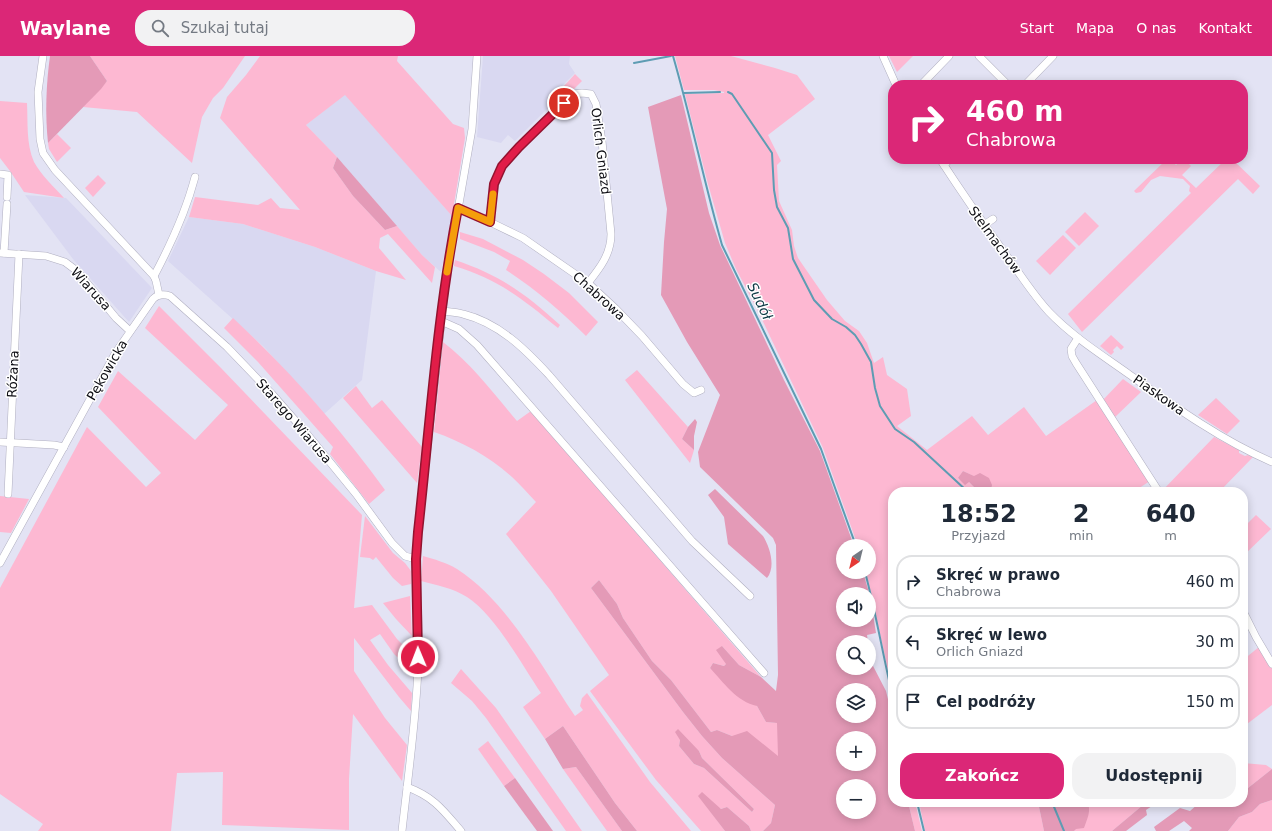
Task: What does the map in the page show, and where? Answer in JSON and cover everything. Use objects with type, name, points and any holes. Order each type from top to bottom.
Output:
[{"type":"street","points":[[43,56],[38,92],[40,139],[43,154],[55,170],[154,276],[159,295]]},
{"type":"street","points":[[402,831],[415,725],[418,666],[416,559],[442,311],[447,271],[472,129],[477,56]]},
{"type":"street","points":[[883,56],[894,80]]},
{"type":"street","points":[[926,80],[949,56]]},
{"type":"street","points":[[979,56],[1003,80]]},
{"type":"street","points":[[1029,80],[1053,56]]},
{"type":"street","name":"Orlich Gniazd","points":[[490,222],[494,184],[502,166],[519,147],[573,94],[582,92],[591,94],[596,104],[602,141],[611,243],[600,268],[588,283]]},
{"type":"street","name":"Stelmachów","points":[[943,164],[961,193],[984,225],[1034,294],[1054,317]]},
{"type":"street","points":[[0,174],[8,175],[2,253]]},
{"type":"street","points":[[154,276],[161,264],[190,197],[195,177]]},
{"type":"street","name":"Chabrowa","points":[[458,208],[523,238],[588,283],[642,336],[683,384],[694,393],[700,390]]},
{"type":"street","points":[[984,225],[993,219]]},
{"type":"street","name":"Wiarusa","points":[[2,253],[52,257],[69,264],[77,271],[116,318],[130,331]]},
{"type":"street","name":"Różana","points":[[8,494],[19,254]]},
{"type":"street","name":"Pękowicka","points":[[0,563],[105,372],[130,331],[153,299],[159,295]]},
{"type":"street","name":"Starego Wiarusa","points":[[159,295],[170,296],[227,348],[272,394],[356,494],[392,544],[405,556],[416,559]]},
{"type":"street","points":[[442,311],[462,313],[481,319],[508,336],[531,355],[692,541],[750,596]]},
{"type":"street","name":"Piaskowa","points":[[1054,317],[1078,338],[1160,397],[1237,444],[1272,462]]},
{"type":"street","points":[[441,321],[459,329],[478,345],[764,674]]},
{"type":"street","points":[[1078,338],[1071,349],[1072,356],[1156,487]]},
{"type":"street","points":[[0,442],[54,445],[64,447]]},
{"type":"street","points":[[1248,621],[1272,664]]},
{"type":"street","points":[[407,787],[434,800],[461,831]]},
{"type":"shaded area","points":[[50,56],[90,56],[107,81],[48,143],[46,100]]},
{"type":"shaded area","points":[[90,56],[245,56],[223,88],[213,98],[202,117],[192,163],[137,112],[83,107],[107,81]]},
{"type":"shaded area","points":[[260,56],[398,56],[397,61],[453,124],[464,128],[465,138],[452,216],[345,95],[306,125],[337,157],[333,168],[353,196],[385,230],[397,226],[422,255],[435,267],[432,283],[388,234],[380,238],[379,248],[406,280],[376,271],[315,247],[243,224],[189,217],[195,197],[258,205],[271,198],[280,208],[300,210],[220,118],[227,97]]},
{"type":"shaded area","points":[[483,56],[570,56],[569,64],[575,73],[562,86],[564,92],[515,141],[508,135],[501,143],[477,137]]},
{"type":"shaded area","points":[[675,56],[731,56],[775,68],[797,75],[815,99],[768,135],[781,161],[777,165],[779,201],[792,230],[794,246],[798,258],[827,300],[845,321],[859,331],[867,343],[874,363],[883,357],[887,375],[907,389],[911,416],[897,426],[927,450],[972,416],[988,435],[1024,407],[1046,436],[1097,400],[1150,481],[1141,487],[992,487],[992,485],[963,471],[958,479],[969,482],[974,487],[888,487],[888,670],[876,616],[876,587],[869,587],[868,579],[876,579],[876,539],[856,539],[823,448],[757,309],[736,269],[725,243],[685,94],[724,93],[714,90],[684,90]]},
{"type":"shaded area","points":[[889,56],[913,56],[897,72]]},
{"type":"shaded area","points":[[575,74],[582,81],[560,103],[557,99],[565,91],[563,88],[564,86]]},
{"type":"shaded area","points":[[345,94],[452,216],[441,272],[422,255],[337,157],[306,125]]},
{"type":"shaded area","points":[[681,95],[709,213],[720,245],[784,380],[820,451],[851,539],[836,539],[836,579],[865,579],[867,587],[836,587],[836,627],[875,627],[876,633],[867,635],[836,635],[836,675],[876,675],[876,672],[886,691],[888,699],[888,807],[909,807],[915,831],[763,831],[771,823],[775,805],[722,758],[702,736],[591,588],[599,580],[617,604],[623,618],[652,661],[671,680],[711,732],[717,730],[732,736],[747,731],[778,756],[777,723],[766,722],[757,706],[750,704],[737,696],[710,668],[713,663],[724,666],[726,664],[716,650],[722,646],[739,665],[761,677],[776,691],[778,675],[776,545],[773,538],[700,467],[698,452],[720,395],[687,342],[661,295],[667,209],[648,107]]},
{"type":"shaded area","points":[[0,101],[27,103],[31,155],[37,167],[64,198],[24,192],[0,158]]},
{"type":"shaded area","points":[[57,134],[71,148],[57,162],[49,149],[48,143]]},
{"type":"shaded area","points":[[337,157],[397,226],[385,230],[353,196],[333,168]]},
{"type":"shaded area","points":[[1162,164],[1189,164],[1191,166],[1182,175],[1196,188],[1221,164],[1237,164],[1260,186],[1253,194],[1238,179],[1082,332],[1068,314],[1191,193],[1189,191],[1190,186],[1183,179],[1160,176],[1151,180],[1141,192],[1136,193],[1134,191]]},
{"type":"shaded area","points":[[98,175],[106,183],[93,197],[85,188]]},
{"type":"shaded area","points":[[25,195],[66,198],[152,288],[129,322],[73,259]]},
{"type":"shaded area","points":[[1085,212],[1099,226],[1079,246],[1065,232]]},
{"type":"shaded area","points":[[189,217],[243,224],[315,247],[376,271],[362,380],[324,414],[264,347],[168,261]]},
{"type":"shaded area","points":[[460,232],[483,239],[523,260],[569,293],[598,322],[586,336],[548,301],[506,270],[510,261],[494,252],[460,239]]},
{"type":"shaded area","points":[[1063,235],[1076,248],[1050,275],[1036,261]]},
{"type":"shaded area","points":[[455,260],[486,272],[512,286],[560,325],[558,328],[521,299],[497,284],[470,271],[454,266]]},
{"type":"shaded area","points":[[159,306],[221,368],[362,515],[354,608],[372,605],[397,639],[414,656],[413,672],[394,654],[380,634],[370,640],[388,665],[412,693],[411,711],[354,638],[354,671],[385,718],[407,745],[402,781],[353,714],[349,779],[349,830],[222,825],[223,772],[177,773],[171,831],[38,831],[43,824],[0,794],[0,588],[87,427],[146,487],[161,473],[98,407],[118,371],[195,440],[228,405],[145,328]]},
{"type":"shaded area","points":[[233,318],[274,358],[313,400],[350,444],[385,490],[369,504],[330,454],[333,447],[258,362],[224,328]]},
{"type":"shaded area","points":[[1111,335],[1124,347],[1121,350],[1117,346],[1111,355],[1100,346]]},
{"type":"shaded area","points":[[443,342],[464,360],[517,421],[531,411],[761,677],[739,665],[722,646],[726,664],[724,666],[713,663],[710,668],[757,706],[766,722],[778,723],[778,757],[717,730],[711,732],[671,680],[652,661],[623,618],[617,604],[599,580],[591,588],[702,736],[722,758],[775,805],[771,823],[763,831],[751,831],[749,826],[727,807],[721,809],[699,796],[725,831],[701,831],[656,780],[590,691],[609,675],[551,591],[506,534],[536,502],[515,480],[495,463],[466,445],[434,432]],"holes":[[[680,740],[699,751],[702,758],[754,809],[752,812],[704,768],[694,764],[679,746]]]},
{"type":"shaded area","points":[[637,370],[688,427],[682,439],[694,450],[690,463],[625,380]]},
{"type":"shaded area","points":[[1123,379],[1141,392],[1113,419],[1101,402]]},
{"type":"shaded area","points":[[356,386],[372,408],[382,400],[422,447],[417,483],[343,398]]},
{"type":"shaded area","points":[[1216,398],[1240,421],[1227,434],[1198,415]]},
{"type":"shaded area","points":[[695,419],[697,422],[694,436],[694,450],[682,439],[688,427]]},
{"type":"shaded area","points":[[1214,437],[1239,450],[1239,453],[1245,456],[1248,455],[1253,457],[1224,487],[1166,487]]},
{"type":"shaded area","points":[[963,471],[974,476],[980,473],[989,478],[992,487],[974,487],[969,482],[965,485],[958,478]]},
{"type":"shaded area","points":[[715,489],[763,536],[770,551],[772,563],[770,573],[767,578],[728,544],[724,517],[708,495]]},
{"type":"shaded area","points":[[0,496],[29,499],[11,533],[0,532]]},
{"type":"shaded area","points":[[1256,515],[1271,529],[1248,551],[1248,523]]},
{"type":"shaded area","points":[[365,516],[393,553],[405,563],[411,571],[411,584],[402,586],[393,578],[376,557],[373,560],[370,558],[360,557]]},
{"type":"shaded area","points":[[423,556],[445,563],[457,569],[475,582],[492,599],[522,636],[575,716],[583,710],[580,706],[582,698],[587,693],[650,782],[691,831],[637,831],[615,803],[563,726],[545,739],[523,707],[541,693],[517,655],[488,616],[467,597],[450,589],[421,581]]},
{"type":"shaded area","points":[[410,596],[412,636],[383,603]]},
{"type":"shaded area","points":[[1259,647],[1272,667],[1272,705],[1248,723],[1248,656]]},
{"type":"shaded area","points":[[461,669],[496,708],[582,831],[566,831],[486,718],[472,701],[451,683]]},
{"type":"shaded area","points":[[563,726],[615,803],[637,831],[622,831],[576,767],[563,769],[545,739]]},
{"type":"shaded area","points":[[678,729],[699,751],[702,758],[754,809],[752,812],[704,768],[694,764],[679,746],[680,740],[675,732]]},
{"type":"shaded area","points":[[488,741],[515,778],[504,786],[478,749]]},
{"type":"shaded area","points":[[1248,763],[1266,765],[1272,769],[1248,788]]},
{"type":"shaded area","points":[[576,767],[622,831],[607,831],[563,769]]},
{"type":"shaded area","points":[[1272,769],[1272,800],[1260,804],[1252,812],[1239,817],[1228,831],[1189,831],[1192,828],[1184,821],[1169,831],[1156,831],[1154,827],[1180,808],[1190,811],[1195,807],[1248,807],[1248,788]]},
{"type":"shaded area","points":[[515,778],[553,831],[537,831],[504,786]]},
{"type":"shaded area","points":[[702,792],[721,809],[727,807],[749,826],[751,831],[725,831],[698,796]]},
{"type":"shaded area","points":[[1272,800],[1272,831],[1228,831],[1239,817],[1252,812],[1260,804]]},
{"type":"shaded area","points":[[909,807],[916,807],[922,831],[915,831]]},
{"type":"shaded area","points":[[920,807],[1039,807],[1044,831],[925,831]]},
{"type":"shaded area","points":[[1039,807],[1089,807],[1088,818],[1084,828],[1076,829],[1074,831],[1044,831]]},
{"type":"shaded area","points":[[1086,807],[1141,807],[1112,831],[1074,831]]},
{"type":"shaded area","points":[[1141,807],[1150,807],[1146,810],[1147,815],[1126,831],[1112,831]]},
{"type":"waterway","points":[[634,63],[671,56]]},
{"type":"waterway","name":"Sudół","points":[[673,56],[722,245],[821,449],[853,539]]},
{"type":"waterway","points":[[684,93],[720,92]]},
{"type":"waterway","points":[[728,92],[732,94],[772,153],[774,190],[777,207],[788,228],[793,259],[814,300],[832,319],[846,327],[855,335],[861,344],[871,362],[875,388],[880,406],[895,429],[914,442],[963,487]]},
{"type":"waterway","name":"Sudół","points":[[867,579],[888,674]]},
{"type":"waterway","name":"Sudół","points":[[918,807],[924,831]]},
{"type":"waterway","points":[[1054,807],[1064,831]]},
{"type":"slow traffic","points":[[447,272],[458,208],[490,222],[493,194]]},
{"type":"route","points":[[418,657],[416,559],[418,532],[442,311],[458,208],[490,222],[494,184],[502,166],[519,147],[564,103]]}]
